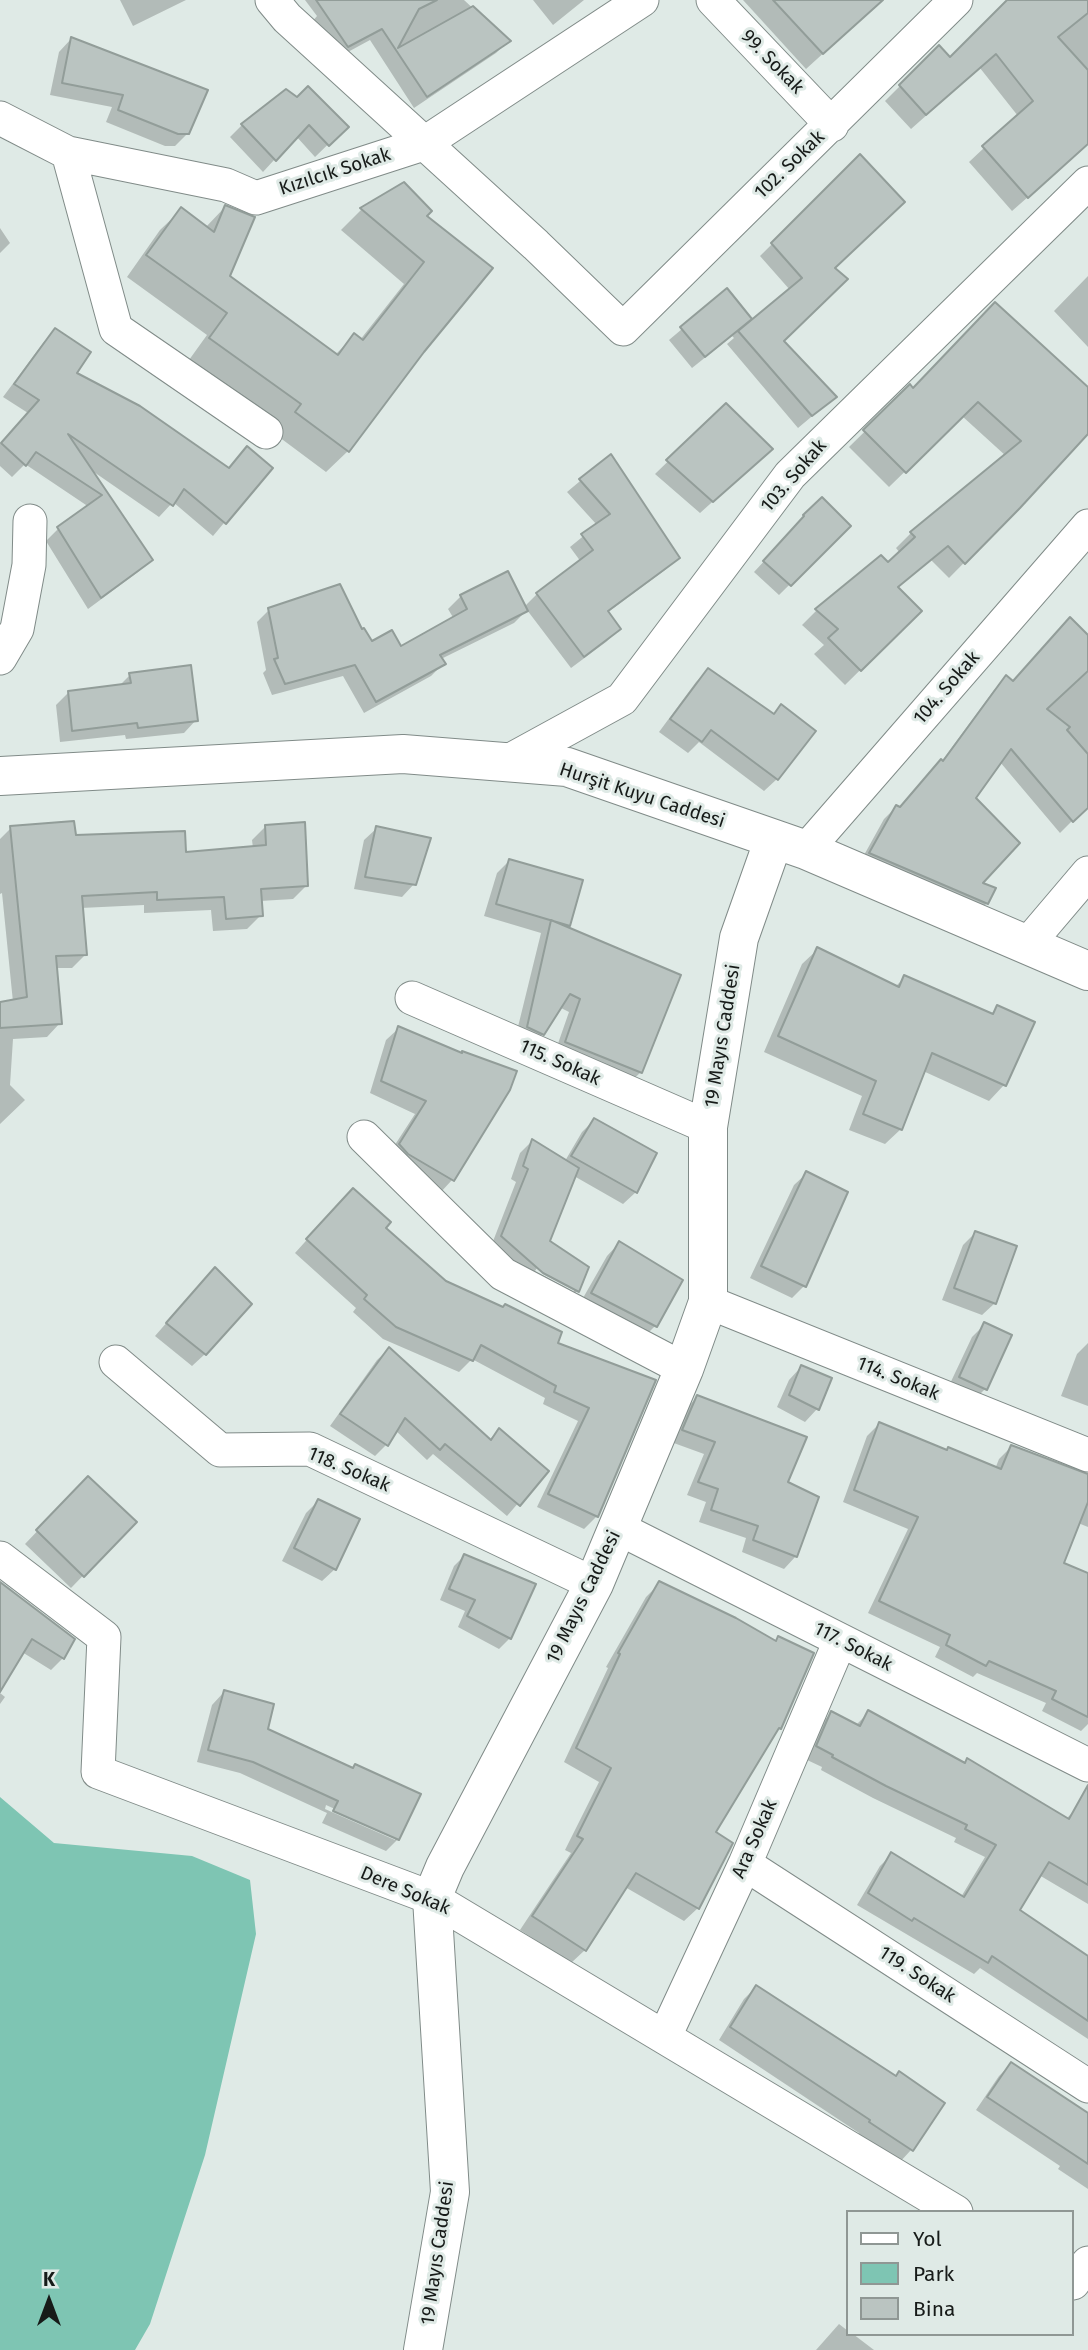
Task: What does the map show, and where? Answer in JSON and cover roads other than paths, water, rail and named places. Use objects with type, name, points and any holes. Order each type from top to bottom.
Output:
[{"type":"street","points":[[272,0],[287,18],[423,144]]},
{"type":"street","name":"Kızılcık Sokak","points":[[0,118],[68,153],[226,185],[256,198],[423,144],[642,0]]},
{"type":"street","name":"99. Sokak","points":[[713,0],[832,125]]},
{"type":"street","name":"102. Sokak","points":[[423,144],[536,245],[623,329],[956,0]]},
{"type":"street","points":[[68,153],[116,329],[266,432]]},
{"type":"street","name":"103. Sokak","points":[[505,763],[622,699],[790,475],[1088,183]]},
{"type":"street","points":[[0,658],[18,629],[29,565],[30,522]]},
{"type":"street","name":"104. Sokak","points":[[790,845],[1088,526]]},
{"type":"street","name":"Hurşit Kuyu Caddesi","points":[[0,776],[402,754],[567,767],[790,845],[1088,971]]},
{"type":"street","name":"19 Mayıs Caddesi","points":[[423,2350],[450,2192],[432,1898],[445,1867],[594,1584],[684,1369],[708,1302],[708,1127],[739,939],[790,845]]},
{"type":"street","points":[[1026,946],[1088,873]]},
{"type":"street","name":"115. Sokak","points":[[412,998],[708,1127]]},
{"type":"street","points":[[364,1137],[503,1274],[684,1369]]},
{"type":"street","name":"114. Sokak","points":[[708,1302],[1088,1455]]},
{"type":"street","name":"118. Sokak","points":[[116,1362],[220,1450],[310,1449],[594,1584]]},
{"type":"street","name":"117. Sokak","points":[[618,1528],[1088,1765]]},
{"type":"street","name":"Dere Sokak","points":[[0,1558],[104,1637],[98,1772],[432,1898],[953,2210]]},
{"type":"street","name":"Ara Sokak","points":[[665,2036],[745,1864],[841,1640]]},
{"type":"street","name":"119. Sokak","points":[[745,1864],[1088,2086]]},
{"type":"street","points":[[1074,2281],[1088,2263]]}]
